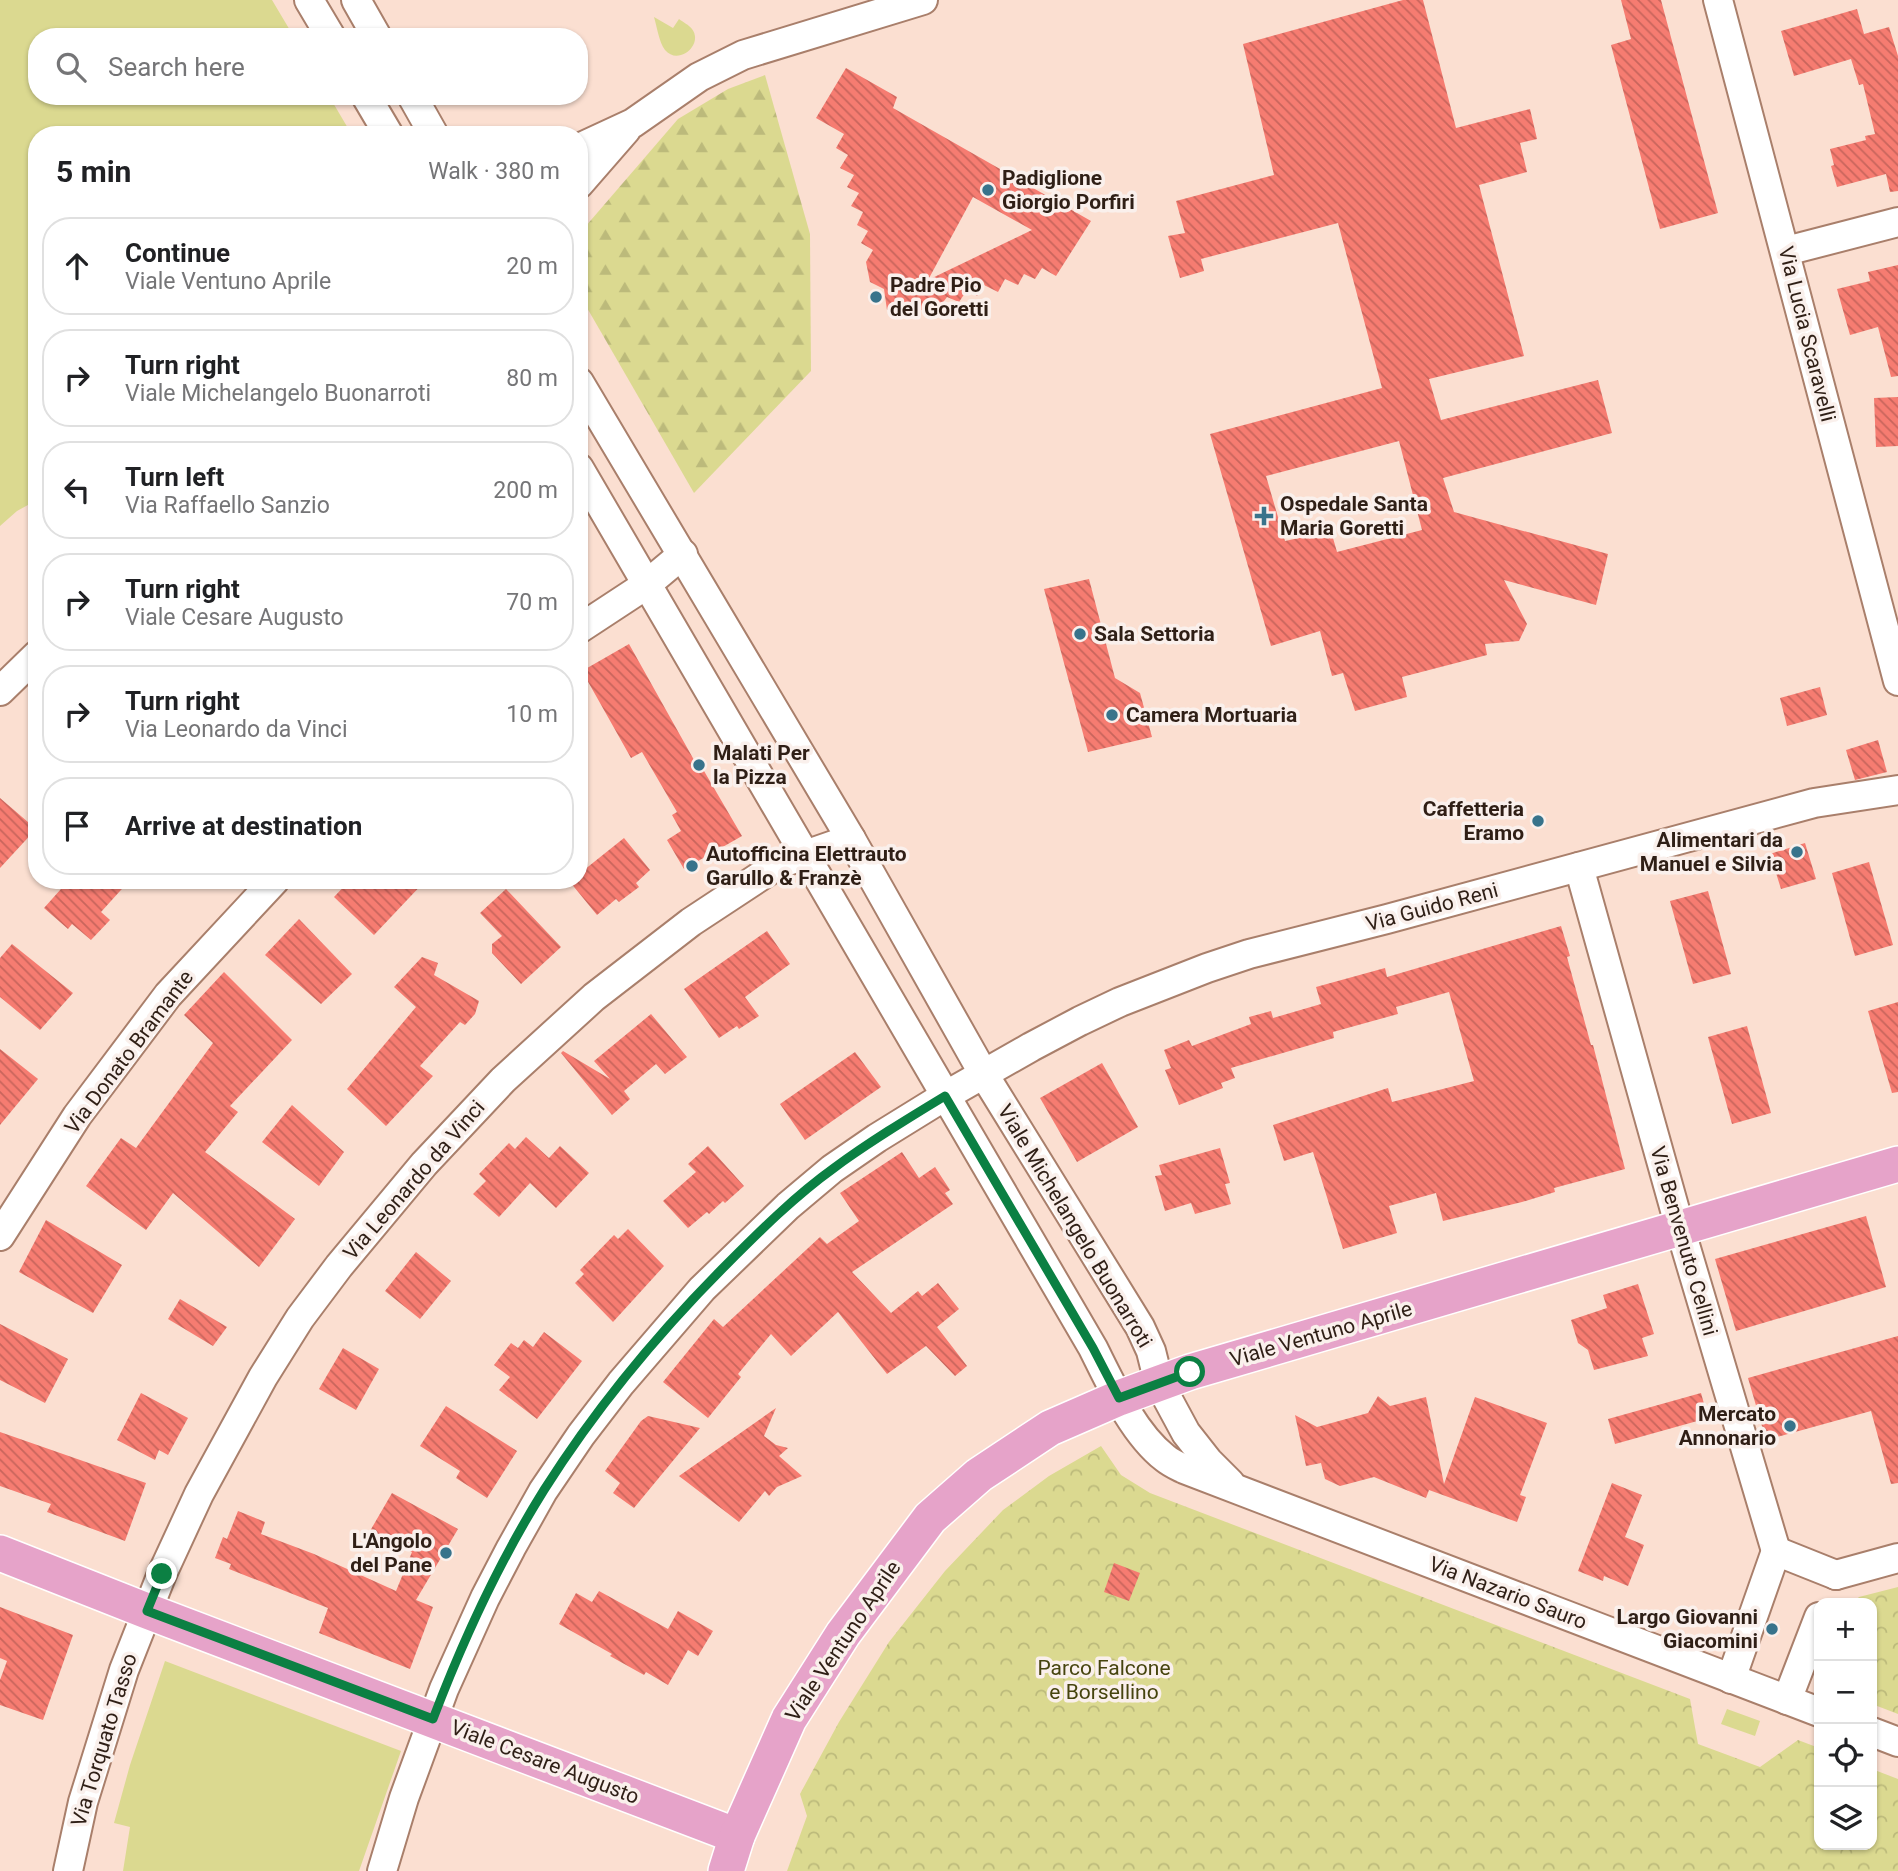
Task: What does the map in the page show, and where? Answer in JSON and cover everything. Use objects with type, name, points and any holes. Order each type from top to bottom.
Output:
[{"type":"main road","name":"Viale Ventuno Aprile","points":[[726,1871],[737,1836],[789,1719],[843,1634],[930,1518],[979,1475],[1050,1429],[1119,1398],[1217,1364],[1898,1164]]},
{"type":"main road","name":"Viale Cesare Augusto","points":[[0,1553],[737,1836]]},
{"type":"street","points":[[309,0],[326,28]]},
{"type":"street","points":[[356,0],[372,28]]},
{"type":"street","points":[[588,144],[633,123],[699,77],[744,55],[923,0]]},
{"type":"street","name":"Via Lucia Scaravelli","points":[[1718,0],[1786,251],[1869,576],[1897,672]]},
{"type":"street","points":[[371,105],[384,126]]},
{"type":"street","points":[[417,105],[429,126]]},
{"type":"street","points":[[588,174],[633,123]]},
{"type":"street","points":[[1786,251],[1898,222]]},
{"type":"street","name":"Viale Michelangelo Buonarroti","points":[[588,397],[851,839],[983,1073],[1140,1327],[1151,1351],[1159,1383]]},
{"type":"street","points":[[588,484],[1093,1348],[1119,1398]]},
{"type":"street","points":[[588,623],[646,585],[683,554]]},
{"type":"street","points":[[0,691],[28,664]]},
{"type":"street","name":"Via Guido Reni","points":[[983,1073],[1080,1021],[1207,968],[1249,954],[1814,803],[1898,790]]},
{"type":"street","points":[[803,854],[851,839]]},
{"type":"street","name":"Via Leonardo da Vinci","points":[[147,1611],[199,1494],[263,1377],[300,1318],[339,1266],[424,1164],[503,1080],[594,997],[691,922],[779,864],[803,854]]},
{"type":"street","name":"Via Benvenuto Cellini","points":[[1579,867],[1680,1228],[1776,1551]]},
{"type":"street","name":"Via Donato Bramante","points":[[0,1236],[77,1116],[168,995],[267,889]]},
{"type":"street","points":[[382,1871],[433,1719],[485,1598],[543,1491],[621,1383],[702,1289],[788,1206],[832,1169],[877,1138],[983,1073]]},
{"type":"street","name":"Via Nazario Sauro","points":[[1159,1383],[1186,1433],[1208,1461],[1236,1489]]},
{"type":"street","name":"Via Nazario Sauro","points":[[1119,1398],[1151,1445],[1166,1459],[1184,1469],[1814,1710]]},
{"type":"street","points":[[1731,1679],[1776,1551],[1836,1575],[1898,1558]]},
{"type":"street","points":[[1826,1598],[1836,1575]]},
{"type":"street","name":"Via Torquato Tasso","points":[[68,1871],[83,1801],[96,1757],[124,1670],[147,1611]]},
{"type":"street","points":[[1787,1700],[1814,1629]]},
{"type":"street","points":[[1877,1734],[1898,1742]]},
{"type":"green space","points":[[0,0],[272,0],[289,28],[28,28],[28,105],[334,105],[347,126],[28,126],[28,505],[0,526]]},
{"type":"green space","points":[[654,17],[673,28],[679,19],[692,29],[695,41],[688,52],[676,56],[665,50]]},
{"type":"green space","points":[[765,75],[810,234],[811,371],[694,493],[588,310],[588,224],[678,119],[728,89]]},
{"type":"green space","name":"Parco Falcone e Borsellino","points":[[1101,1446],[1121,1475],[1150,1493],[1690,1699],[1698,1744],[1760,1767],[1798,1740],[1814,1746],[1814,1850],[1877,1850],[1877,1771],[1898,1779],[1898,1871],[787,1871],[807,1816],[800,1794],[839,1722],[889,1642],[945,1571],[1003,1510],[1049,1476]]},
{"type":"green space","points":[[1898,1587],[1898,1714],[1877,1706],[1877,1598],[1859,1597]]},
{"type":"green space","points":[[165,1661],[401,1751],[359,1871],[123,1871],[130,1827],[114,1823],[130,1765]]},
{"type":"green space","points":[[1727,1709],[1760,1721],[1755,1736],[1721,1724]]},
{"type":"building","points":[[1403,0],[1423,0],[1456,128],[1530,109],[1537,139],[1520,143],[1527,172],[1479,185],[1524,356],[1429,379],[1441,420],[1598,380],[1612,433],[1443,478],[1454,512],[1608,554],[1596,605],[1504,580],[1527,624],[1519,641],[1485,644],[1487,655],[1402,677],[1407,697],[1355,711],[1343,673],[1332,676],[1320,631],[1271,646],[1210,434],[1382,388],[1338,223],[1201,259],[1204,271],[1180,278],[1168,236],[1185,233],[1176,201],[1274,175],[1243,44]],"holes":[[[1399,441],[1422,530],[1337,552],[1331,531],[1285,541],[1266,476]]]},
{"type":"building","points":[[1621,0],[1661,0],[1718,213],[1660,229],[1611,45],[1631,39]]},
{"type":"building","points":[[1857,9],[1864,34],[1889,27],[1898,56],[1898,191],[1890,192],[1886,174],[1837,187],[1830,149],[1866,140],[1865,136],[1875,134],[1863,84],[1859,85],[1851,59],[1794,76],[1781,31]]},
{"type":"building","name":"Padiglione Giorgio Porfiri","points":[[846,68],[897,97],[893,108],[1091,221],[1056,276],[1042,268],[1035,279],[1024,274],[1018,285],[1005,279],[998,292],[984,285],[977,296],[967,290],[959,302],[947,297],[941,305],[918,311],[911,307],[887,310],[884,289],[870,282],[866,262],[873,250],[861,243],[868,231],[857,225],[863,212],[851,206],[859,193],[847,187],[854,175],[840,168],[848,155],[836,148],[844,134],[816,118]],"holes":[[[973,197],[1032,230],[928,280]]]},
{"type":"building","points":[[1898,265],[1898,376],[1891,377],[1878,327],[1850,335],[1837,289],[1870,281],[1868,272]]},
{"type":"building","points":[[1898,397],[1898,446],[1876,447],[1874,398]]},
{"type":"building","points":[[1089,579],[1115,678],[1140,693],[1152,737],[1088,752],[1044,589]]},
{"type":"building","points":[[629,644],[694,760],[697,759],[742,836],[684,869],[667,840],[681,831],[672,815],[677,812],[642,752],[631,758],[588,682],[588,668]]},
{"type":"building","points":[[1820,687],[1827,715],[1787,726],[1780,698]]},
{"type":"building","points":[[1878,740],[1887,772],[1855,780],[1846,750]]},
{"type":"building","points":[[0,798],[28,822],[28,838],[0,868]]},
{"type":"building","points":[[624,838],[650,870],[636,883],[639,887],[619,902],[616,899],[597,915],[576,889],[588,889],[588,867]]},
{"type":"building","points":[[1805,843],[1816,879],[1781,889],[1770,854]]},
{"type":"building","points":[[1869,862],[1893,945],[1855,956],[1832,873]]},
{"type":"building","points":[[61,889],[122,889],[101,912],[110,920],[91,940],[72,924],[68,929],[44,908]]},
{"type":"building","points":[[342,889],[417,889],[374,935],[334,897]]},
{"type":"building","points":[[506,889],[561,947],[521,984],[492,953],[492,944],[502,936],[480,913]]},
{"type":"building","points":[[1708,891],[1731,974],[1693,984],[1670,901]]},
{"type":"building","points":[[299,919],[352,974],[321,1004],[265,955]]},
{"type":"building","points":[[1561,926],[1625,1169],[1554,1188],[1555,1192],[1522,1202],[1443,1221],[1436,1193],[1389,1206],[1397,1233],[1343,1249],[1313,1152],[1284,1161],[1273,1125],[1388,1088],[1392,1102],[1474,1081],[1449,992],[1396,1007],[1398,1014],[1333,1032],[1334,1038],[1231,1068],[1235,1078],[1221,1083],[1223,1088],[1179,1105],[1165,1070],[1171,1068],[1164,1050],[1189,1040],[1192,1046],[1251,1024],[1249,1017],[1271,1011],[1273,1018],[1321,1004],[1316,987],[1385,968],[1387,977]]},
{"type":"building","points":[[767,931],[790,964],[745,997],[759,1016],[719,1038],[684,989]]},
{"type":"building","points":[[12,944],[73,993],[40,1030],[0,997],[0,958]]},
{"type":"building","points":[[422,957],[438,963],[434,975],[479,1001],[475,1014],[465,1025],[460,1022],[420,1066],[433,1076],[386,1126],[347,1089],[416,1007],[394,987]]},
{"type":"building","points":[[224,972],[292,1040],[230,1106],[238,1112],[205,1152],[295,1219],[259,1267],[173,1193],[146,1230],[86,1186],[121,1138],[136,1148],[213,1043],[184,1015]]},
{"type":"building","points":[[1898,1002],[1898,1092],[1892,1093],[1868,1011]]},
{"type":"building","points":[[651,1014],[687,1057],[665,1074],[656,1064],[624,1091],[630,1099],[612,1115],[561,1053],[563,1051],[610,1079],[594,1061]]},
{"type":"building","points":[[1747,1026],[1771,1113],[1732,1124],[1708,1037]]},
{"type":"building","points":[[0,1049],[38,1079],[0,1125]]},
{"type":"building","points":[[855,1052],[881,1087],[805,1140],[780,1104]]},
{"type":"building","points":[[1102,1063],[1138,1127],[1077,1162],[1040,1098]]},
{"type":"building","points":[[292,1105],[344,1152],[319,1186],[262,1142]]},
{"type":"building","points":[[526,1137],[549,1158],[560,1146],[589,1173],[556,1208],[530,1183],[499,1217],[473,1194],[486,1181],[479,1174],[509,1143],[515,1149]]},
{"type":"building","points":[[708,1146],[744,1186],[725,1203],[723,1201],[688,1228],[663,1201],[696,1172],[688,1164]]},
{"type":"building","points":[[1220,1148],[1230,1183],[1225,1184],[1231,1204],[1195,1214],[1191,1203],[1165,1211],[1155,1176],[1162,1175],[1159,1165]]},
{"type":"building","points":[[902,1152],[919,1178],[935,1167],[950,1190],[945,1193],[953,1204],[852,1272],[891,1313],[918,1291],[922,1296],[938,1283],[959,1309],[937,1327],[967,1366],[955,1376],[926,1346],[887,1374],[838,1312],[791,1356],[771,1334],[738,1374],[741,1377],[708,1418],[663,1382],[714,1319],[723,1327],[820,1237],[827,1244],[859,1221],[840,1193]]},
{"type":"building","points":[[1866,1216],[1886,1287],[1736,1331],[1715,1259]]},
{"type":"building","points":[[46,1220],[122,1265],[93,1313],[19,1272]]},
{"type":"building","points":[[628,1229],[664,1266],[613,1322],[575,1283],[584,1274],[580,1270],[614,1235],[618,1239]]},
{"type":"building","points":[[416,1252],[451,1281],[420,1319],[385,1291]]},
{"type":"building","points":[[1638,1284],[1654,1334],[1642,1338],[1648,1356],[1594,1370],[1588,1350],[1578,1343],[1571,1320],[1607,1308],[1603,1295]]},
{"type":"building","points":[[180,1299],[227,1327],[213,1346],[168,1319]]},
{"type":"building","points":[[0,1324],[68,1359],[45,1403],[0,1380]]},
{"type":"building","points":[[544,1332],[582,1361],[537,1419],[499,1390],[510,1377],[494,1365],[511,1343],[518,1348],[524,1340],[533,1347]]},
{"type":"building","name":"Mercato Annonario","points":[[1898,1336],[1898,1483],[1891,1484],[1871,1411],[1766,1440],[1748,1378]]},
{"type":"building","points":[[343,1348],[379,1369],[356,1410],[319,1389]]},
{"type":"building","points":[[141,1393],[188,1418],[168,1455],[159,1450],[155,1460],[117,1440]]},
{"type":"building","points":[[1701,1393],[1708,1418],[1615,1444],[1608,1419]]},
{"type":"building","points":[[1378,1396],[1390,1406],[1426,1397],[1444,1484],[1475,1397],[1547,1423],[1520,1495],[1526,1497],[1517,1522],[1429,1490],[1426,1498],[1374,1477],[1340,1486],[1325,1479],[1321,1463],[1306,1466],[1295,1415],[1317,1427],[1368,1413]]},
{"type":"building","points":[[446,1406],[517,1451],[487,1498],[456,1478],[460,1471],[420,1446]]},
{"type":"building","points":[[776,1408],[764,1436],[776,1445],[788,1448],[779,1456],[802,1476],[777,1487],[769,1496],[765,1491],[739,1522],[679,1476]]},
{"type":"building","points":[[648,1416],[700,1428],[634,1508],[613,1493],[620,1483],[605,1471],[641,1421]]},
{"type":"building","points":[[0,1432],[146,1483],[125,1541],[47,1512],[51,1504],[0,1486]]},
{"type":"building","points":[[1612,1483],[1642,1495],[1625,1537],[1644,1545],[1628,1586],[1604,1576],[1603,1581],[1578,1571]]},
{"type":"building","points":[[392,1493],[458,1529],[416,1600],[433,1607],[410,1669],[319,1633],[328,1608],[229,1569],[231,1564],[215,1558],[223,1537],[227,1539],[238,1511],[265,1522],[261,1534],[314,1554],[396,1591],[412,1552],[370,1531]]},
{"type":"building","points":[[1114,1563],[1140,1573],[1129,1601],[1104,1592]]},
{"type":"building","points":[[599,1591],[668,1629],[678,1611],[713,1631],[698,1656],[688,1650],[668,1685],[610,1656],[612,1654],[559,1624],[576,1593],[592,1602]]},
{"type":"building","points":[[0,1607],[73,1635],[43,1720],[0,1705],[0,1680],[7,1661],[0,1658]]},
{"type":"place","name":"Padiglione Giorgio Porfiri","points":[[988,190]]},
{"type":"place","name":"Padre Pio del Goretti","points":[[876,297]]},
{"type":"place","name":"Ospedale Santa Maria Goretti","points":[[1264,516]]},
{"type":"place","name":"Sala Settoria","points":[[1080,634]]},
{"type":"place","name":"Camera Mortuaria","points":[[1112,715]]},
{"type":"place","name":"Malati Per la Pizza","points":[[699,765]]},
{"type":"place","name":"Caffetteria Eramo","points":[[1538,821]]},
{"type":"place","name":"Alimentari da Manuel e Silvia","points":[[1797,852]]},
{"type":"place","name":"Autofficina Elettrauto Garullo & Franzè","points":[[692,866]]},
{"type":"place","name":"Mercato Annonario","points":[[1790,1426]]},
{"type":"place","name":"L'Angolo del Pane","points":[[446,1553]]},
{"type":"place","name":"Largo Giovanni Giacomini","points":[[1772,1629]]},
{"type":"route","points":[[162,1574],[147,1611],[433,1719],[485,1598],[511,1548],[543,1491],[621,1383],[702,1289],[788,1206],[832,1169],[945,1096],[1093,1348],[1119,1398],[1190,1372]]}]
